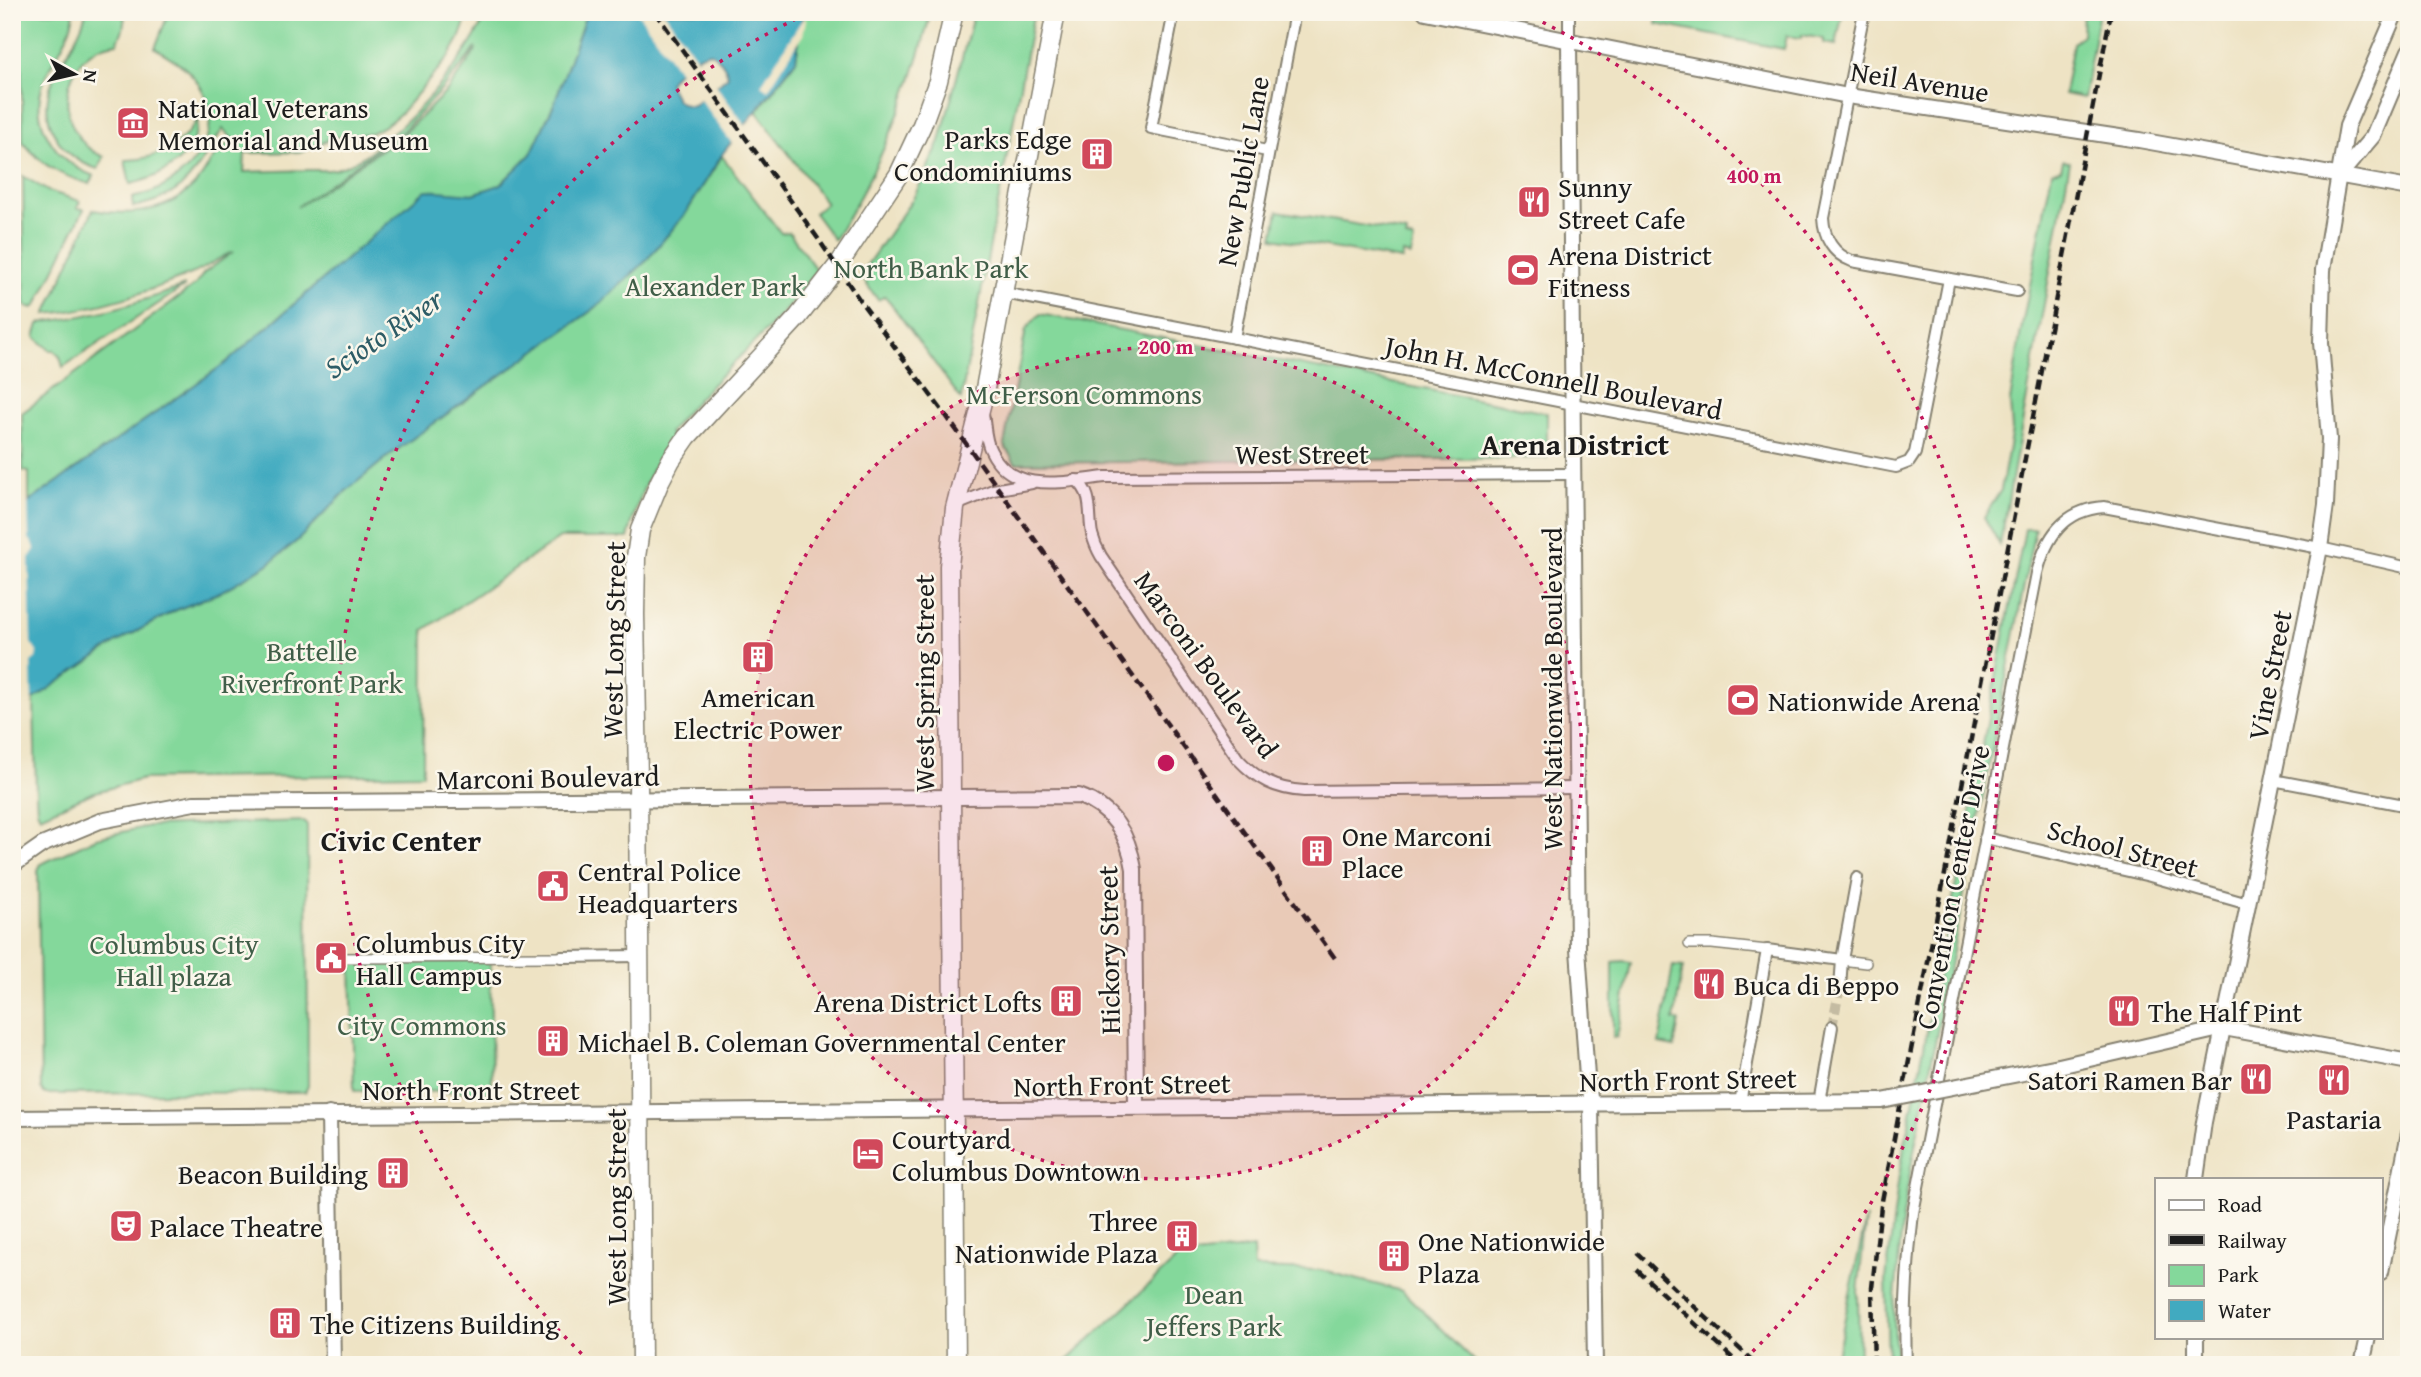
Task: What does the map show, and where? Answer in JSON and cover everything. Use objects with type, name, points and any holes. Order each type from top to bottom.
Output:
[{"type":"main road","name":"West Long Street","points":[[642,1365],[636,557],[640,530],[671,460],[687,437],[799,317],[839,264],[899,174],[922,125],[938,81],[954,12]]},
{"type":"main road","name":"West Spring Street","points":[[956,1365],[949,566],[956,505],[982,405],[1056,12]]},
{"type":"street","points":[[1174,12],[1151,128],[1267,151]]},
{"type":"street","name":"New Public Lane","points":[[1234,338],[1295,12]]},
{"type":"street","name":"Neil Avenue","points":[[1425,12],[1848,96],[2139,139],[2409,188]]},
{"type":"street","name":"West Nationwide Boulevard","points":[[1569,12],[1575,788],[1580,995],[1591,1104],[1595,1365]]},
{"type":"street","points":[[1864,12],[1824,218],[1824,228],[1830,244],[1843,257],[1852,261],[2017,291]]},
{"type":"street","name":"Vine Street","points":[[2196,1178],[2204,1122],[2320,548],[2326,505],[2329,439],[2321,343],[2321,290],[2347,127],[2396,12]]},
{"type":"street","points":[[2339,176],[2372,136],[2409,51]]},
{"type":"street","name":"John H. McConnell Boulevard","points":[[1004,293],[1900,467],[1913,458],[1917,447],[1950,279]]},
{"type":"street","points":[[982,405],[990,450],[1002,467],[1032,484]]},
{"type":"street","name":"West Street","points":[[956,505],[993,490],[1032,484],[1133,477],[1573,474]]},
{"type":"street","name":"Marconi Boulevard","points":[[1076,480],[1087,493],[1092,535],[1101,556],[1238,759],[1259,779],[1286,790],[1304,792],[1575,788]]},
{"type":"street","name":"Convention Center Drive","points":[[1906,1365],[1906,1270],[1913,1213],[2037,573],[2045,546],[2061,525],[2091,508],[2104,507],[2320,548],[2409,568]]},
{"type":"street","points":[[2273,780],[2409,806]]},
{"type":"street","name":"Marconi Boulevard","points":[[12,866],[41,845],[100,821],[194,803],[1065,795],[1079,796],[1096,804]]},
{"type":"street","name":"Hickory Street","points":[[1096,804],[1123,831],[1131,851],[1134,869],[1136,1107]]},
{"type":"street","name":"School Street","points":[[1985,838],[2150,876],[2248,904]]},
{"type":"street","points":[[1840,987],[1842,960],[1857,878]]},
{"type":"street","points":[[1689,944],[1712,944],[1866,963]]},
{"type":"street","points":[[1740,1103],[1767,950]]},
{"type":"street","points":[[329,958],[640,956]]},
{"type":"street","points":[[1819,1102],[1832,1027]]},
{"type":"street","points":[[2224,1028],[2409,1062]]},
{"type":"street","name":"North Front Street","points":[[12,1118],[1882,1101],[2224,1028]]},
{"type":"street","points":[[329,1114],[333,1365]]},
{"type":"street","points":[[2382,1267],[2409,1133]]},
{"type":"street","points":[[2196,1338],[2196,1365]]},
{"type":"street","points":[[2362,1365],[2368,1338]]},
{"type":"green space","points":[[20,12],[74,12],[66,39],[44,81],[40,112],[49,139],[68,161],[94,176],[90,184],[53,169],[23,142]]},
{"type":"green space","points":[[86,12],[124,12],[123,28],[117,43],[97,49],[82,61],[72,76],[68,94],[69,113],[75,131],[87,146],[104,157],[98,169],[74,157],[60,143],[49,119],[47,103],[56,73]]},
{"type":"green space","points":[[169,12],[469,12],[459,39],[448,58],[401,113],[386,125],[371,133],[332,138],[302,152],[245,153],[244,172],[330,170],[355,161],[377,147],[423,104],[464,54],[486,12],[587,12],[554,104],[531,154],[500,185],[473,194],[426,191],[227,362],[29,502],[29,472],[23,471],[22,413],[195,285],[204,273],[233,252],[196,272],[141,293],[104,304],[46,314],[93,210],[122,213],[150,210],[164,205],[188,191],[218,152],[235,142],[223,129],[188,180],[179,188],[167,196],[133,207],[132,198],[154,191],[190,166],[202,149],[209,131],[209,111],[202,90],[187,70],[155,48]],"holes":[[[476,48],[447,91],[401,136],[297,207],[403,131]]]},
{"type":"green space","name":"North Bank Park","points":[[803,12],[931,12],[914,72],[892,130],[865,186],[834,240],[814,213],[826,203],[757,112],[796,60]]},
{"type":"green space","name":"North Bank Park","points":[[974,12],[1034,12],[961,399],[885,296],[878,300],[860,275],[914,197],[940,141]]},
{"type":"green space","points":[[1659,12],[1843,12],[1836,45],[1824,43],[1824,39],[1802,35],[1801,38],[1787,36],[1784,49],[1656,24]]},
{"type":"green space","points":[[2083,12],[2099,12],[2084,98],[2064,94],[2073,43],[2082,35]]},
{"type":"green space","points":[[198,116],[197,130],[192,142],[177,162],[155,176],[130,184],[125,160],[158,154],[169,148],[186,134]]},
{"type":"green space","name":"Battelle Riverfront Park","points":[[722,156],[781,233],[789,232],[817,271],[782,313],[669,433],[672,436],[645,485],[628,538],[560,538],[424,630],[423,774],[143,779],[92,793],[40,816],[36,796],[34,699],[117,642],[174,611],[220,592],[267,565],[298,540],[346,491],[391,454],[595,308],[645,262],[686,213]]},
{"type":"green space","points":[[2063,161],[2070,162],[2000,545],[1984,517],[2001,490],[2012,430],[2010,402],[2020,336],[2052,171],[2061,169]]},
{"type":"green space","points":[[23,176],[48,191],[80,201],[77,208],[84,209],[37,305],[33,308],[26,306],[25,302]]},
{"type":"green space","points":[[1278,211],[1407,233],[1406,238],[1414,240],[1411,256],[1403,254],[1402,260],[1273,238]]},
{"type":"green space","points":[[185,286],[63,367],[54,350],[50,350],[35,337],[39,324],[116,308]]},
{"type":"green space","name":"McFerson Commons","points":[[1040,314],[1547,413],[1547,458],[1015,463],[1004,445],[1026,329]]},
{"type":"green space","points":[[2025,529],[2035,529],[1911,1167],[1902,1224],[1894,1309],[1896,1365],[1888,1365],[1886,1279],[1899,1175]]},
{"type":"green space","name":"Columbus City Hall plaza","points":[[304,821],[307,825],[308,1086],[305,1092],[45,1094],[41,1089],[38,870],[41,864],[96,838],[149,826]]},
{"type":"green space","name":"City Commons","points":[[490,957],[492,1092],[354,1091],[351,958]]},
{"type":"green space","points":[[1613,962],[1631,962],[1617,1037],[1613,1037]]},
{"type":"green space","points":[[1673,966],[1683,967],[1674,1020],[1679,1021],[1674,1047],[1659,1044]]},
{"type":"green space","points":[[1866,1218],[1858,1292],[1859,1365],[1835,1365]]},
{"type":"green space","name":"Dean Jeffers Park","points":[[1253,1248],[1254,1268],[1320,1270],[1402,1291],[1478,1365],[1062,1365],[1179,1257]]},
{"type":"water","name":"Scioto River","points":[[587,12],[803,12],[796,60],[723,153],[686,213],[645,262],[595,308],[391,454],[346,491],[298,540],[267,565],[220,592],[174,611],[117,642],[12,714],[12,514],[227,362],[426,190],[473,194],[500,185],[531,154],[554,104]],"holes":[[[710,52],[724,65],[728,76],[694,105],[680,103],[669,83],[687,63]]]},
{"type":"pier","points":[[637,12],[664,12],[698,60],[681,74]]},
{"type":"pier","points":[[803,18],[806,19],[803,35],[768,90],[761,85]]},
{"type":"pier","points":[[715,84],[748,129],[734,146],[698,97]]},
{"type":"pier","points":[[28,499],[29,539],[35,549],[29,558],[31,643],[37,652],[36,658],[31,662],[32,704],[12,717],[12,510]]},
{"type":"tunnel","points":[[1832,1027],[1840,987]]},
{"type":"railway","points":[[655,12],[1337,961]]},
{"type":"railway","points":[[1874,1365],[1872,1288],[1881,1206],[2111,12]]},
{"type":"railway","points":[[1637,1253],[1757,1365]]},
{"type":"railway","points":[[1637,1270],[1740,1365]]},
{"type":"place","name":"National Veterans Memorial and Museum","points":[[133,123]]},
{"type":"place","name":"Parks Edge Condominiums","points":[[1097,154]]},
{"type":"place","name":"Sunny Street Cafe","points":[[1534,202]]},
{"type":"place","name":"Arena District Fitness","points":[[1523,270]]},
{"type":"place","name":"American Electric Power","points":[[758,657]]},
{"type":"place","name":"Nationwide Arena","points":[[1743,700]]},
{"type":"place","name":"One Marconi Place","points":[[1317,851]]},
{"type":"place","name":"Central Police Headquarters","points":[[553,886]]},
{"type":"place","name":"Columbus City Hall Campus","points":[[331,958]]},
{"type":"place","name":"Buca di Beppo","points":[[1709,984]]},
{"type":"place","name":"Arena District Lofts","points":[[1066,1001]]},
{"type":"place","name":"The Half Pint","points":[[2124,1011]]},
{"type":"place","name":"Michael B. Coleman Governmental Center","points":[[553,1041]]},
{"type":"place","name":"Satori Ramen Bar","points":[[2256,1079]]},
{"type":"place","name":"Pastaria","points":[[2334,1080]]},
{"type":"place","name":"Courtyard Columbus Downtown","points":[[868,1154]]},
{"type":"place","name":"Beacon Building","points":[[393,1173]]},
{"type":"place","name":"Palace Theatre","points":[[126,1226]]},
{"type":"place","name":"Three Nationwide Plaza","points":[[1182,1236]]},
{"type":"place","name":"One Nationwide Plaza","points":[[1394,1256]]},
{"type":"place","name":"The Citizens Building","points":[[285,1323]]},
{"type":"district","name":"Arena District","points":[[1575,444]]},
{"type":"district","name":"Civic Center","points":[[401,840]]},
{"type":"park label","name":"Alexander Park","points":[[715,285]]}]
